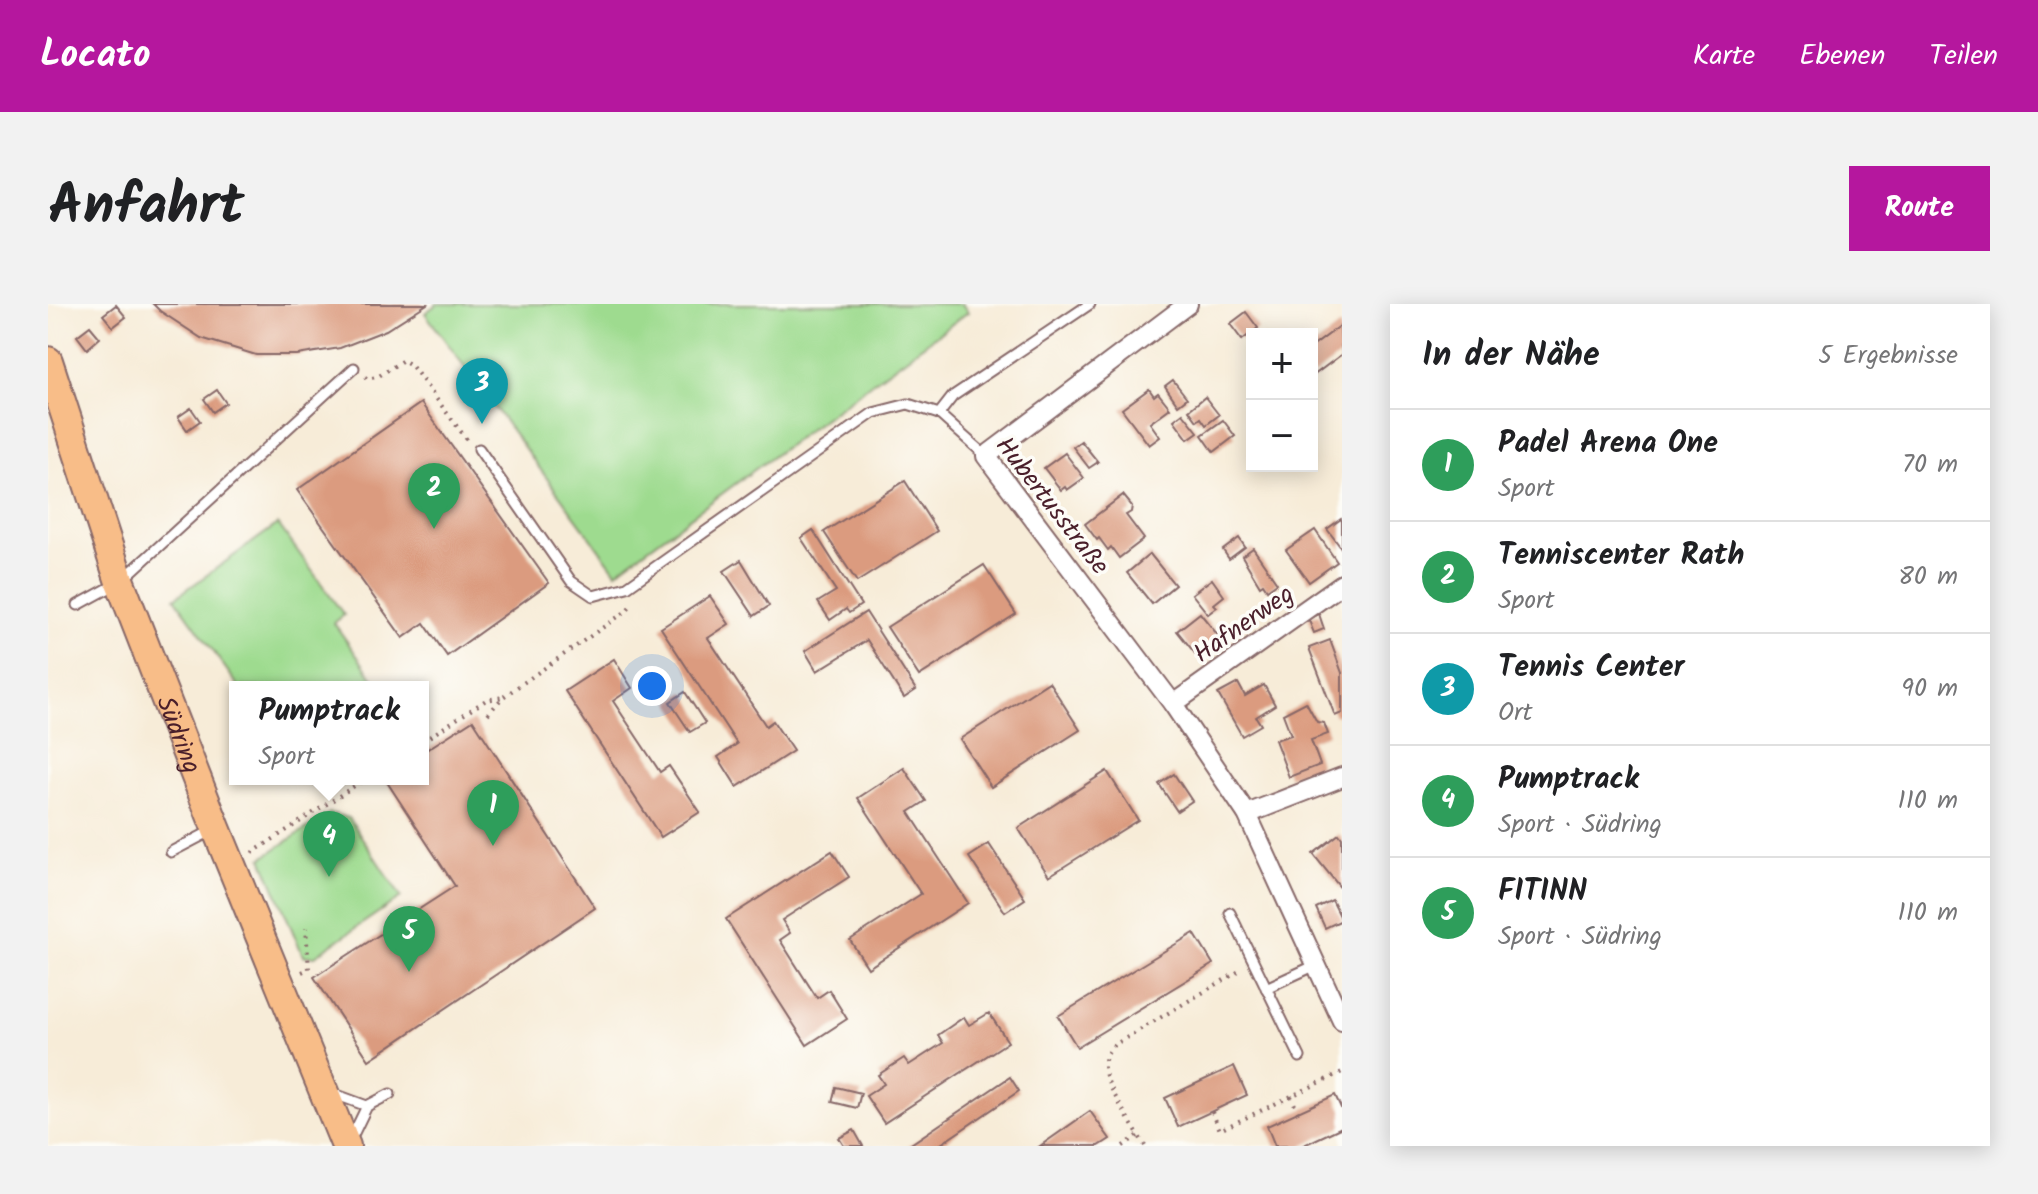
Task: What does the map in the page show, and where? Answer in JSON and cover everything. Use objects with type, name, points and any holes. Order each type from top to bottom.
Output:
[{"type":"main road","name":"Südring","points":[[48,361],[120,582],[216,828],[347,1146]]},
{"type":"street","points":[[986,456],[1188,304]]},
{"type":"street","name":"Hubertusstraße","points":[[986,456],[1173,704],[1247,814],[1342,1021]]},
{"type":"street","name":"Hafnerweg","points":[[1173,704],[1342,584]]},
{"type":"street","points":[[1247,814],[1342,777]]},
{"type":"lane","points":[[939,414],[953,396],[1090,304]]},
{"type":"lane","points":[[78,605],[120,582],[354,368]]},
{"type":"lane","name":"Hubertusstraße","points":[[479,449],[571,581],[593,596],[627,587],[873,413],[908,404],[939,414],[986,456]]},
{"type":"lane","points":[[171,852],[216,828]]},
{"type":"lane","points":[[1230,913],[1300,1057]]},
{"type":"lane","points":[[1266,988],[1316,965]]},
{"type":"lane","points":[[323,1089],[367,1106]]},
{"type":"lane","points":[[347,1146],[367,1106],[390,1094]]},
{"type":"path","points":[[354,368],[368,379],[379,376],[403,360],[411,365],[467,440],[479,449]]},
{"type":"path","points":[[488,714],[503,697],[625,612],[640,595],[638,579]]},
{"type":"path","points":[[429,737],[486,700],[503,697]]},
{"type":"path","points":[[243,859],[356,785]]},
{"type":"path","points":[[293,976],[309,969],[306,928]]},
{"type":"path","points":[[1145,1146],[1110,1085],[1104,1068],[1107,1054],[1114,1045],[1254,963]]},
{"type":"path","points":[[1212,1112],[1220,1130],[1342,1072]]},
{"type":"path","points":[[1291,1096],[1298,1112]]},
{"type":"path","points":[[1123,1146],[1139,1135]]},
{"type":"green space","points":[[437,304],[962,304],[968,312],[616,572],[425,313]]},
{"type":"green space","points":[[278,524],[344,615],[334,623],[375,681],[235,681],[175,598]]},
{"type":"green space","points":[[330,813],[349,818],[401,897],[315,956],[303,956],[262,858]]},
{"type":"building","points":[[153,304],[427,304],[386,330],[340,348],[297,355],[256,355],[201,338]]},
{"type":"building","points":[[116,305],[126,317],[113,327],[103,315]]},
{"type":"building","points":[[1246,312],[1258,328],[1246,328],[1246,337],[1242,340],[1230,324]]},
{"type":"building","points":[[90,326],[100,338],[87,349],[77,336]]},
{"type":"building","points":[[1340,326],[1342,354],[1318,372],[1318,342]]},
{"type":"building","points":[[1173,380],[1187,398],[1178,405],[1165,386]]},
{"type":"building","points":[[1149,389],[1154,396],[1158,393],[1170,408],[1150,423],[1160,437],[1149,445],[1122,409]]},
{"type":"building","points":[[217,390],[226,403],[213,412],[204,399]]},
{"type":"building","points":[[1205,397],[1219,415],[1206,425],[1201,418],[1197,421],[1189,410]]},
{"type":"building","points":[[421,403],[549,583],[447,656],[424,623],[403,638],[297,490]]},
{"type":"building","points":[[191,408],[200,421],[187,430],[178,417]]},
{"type":"building","points":[[1183,413],[1198,432],[1188,439],[1174,420]]},
{"type":"building","points":[[1223,420],[1235,436],[1214,452],[1202,435]]},
{"type":"building","points":[[1081,441],[1098,462],[1089,468],[1073,447]]},
{"type":"building","points":[[1065,453],[1084,478],[1067,490],[1065,487],[1061,490],[1044,468]]},
{"type":"building","points":[[905,481],[937,531],[857,582],[824,532]]},
{"type":"building","points":[[1123,495],[1132,506],[1131,512],[1126,515],[1144,539],[1119,558],[1111,547],[1108,550],[1099,538],[1097,540],[1085,524]]},
{"type":"building","points":[[1342,521],[1342,549],[1327,529]]},
{"type":"building","points":[[813,530],[861,605],[849,613],[846,609],[830,620],[818,602],[836,591],[801,538]]},
{"type":"building","points":[[1315,530],[1337,562],[1309,582],[1286,550]]},
{"type":"building","points":[[1239,538],[1245,547],[1229,559],[1223,550]]},
{"type":"building","points":[[1253,548],[1277,583],[1267,590],[1263,584],[1260,586],[1242,556]]},
{"type":"building","points":[[1150,554],[1175,585],[1152,604],[1127,573]]},
{"type":"building","points":[[741,560],[769,606],[754,616],[724,571]]},
{"type":"building","points":[[984,565],[1016,614],[919,676],[887,627]]},
{"type":"building","points":[[1212,579],[1224,596],[1208,614],[1192,594]]},
{"type":"building","points":[[710,596],[729,624],[708,638],[766,726],[773,721],[793,751],[737,787],[718,757],[737,744],[661,628]]},
{"type":"building","points":[[866,612],[916,690],[904,698],[867,640],[817,671],[805,651]]},
{"type":"building","points":[[1200,613],[1221,639],[1198,657],[1177,631]]},
{"type":"building","points":[[1319,614],[1324,629],[1314,633],[1308,618]]},
{"type":"building","points":[[1330,640],[1342,673],[1342,713],[1335,716],[1309,648]]},
{"type":"building","points":[[614,659],[632,688],[613,701],[660,772],[669,766],[700,812],[661,837],[565,691]]},
{"type":"building","points":[[1049,682],[1080,730],[991,787],[960,739]]},
{"type":"building","points":[[1238,683],[1245,696],[1264,685],[1275,705],[1256,717],[1261,725],[1242,736],[1218,694]]},
{"type":"building","points":[[685,692],[705,723],[690,732],[670,702]]},
{"type":"building","points":[[1306,702],[1317,722],[1324,723],[1328,734],[1311,740],[1320,765],[1289,777],[1275,740],[1291,735],[1283,714]]},
{"type":"building","points":[[473,720],[595,908],[369,1060],[314,977],[455,886],[389,785],[429,785],[429,748]]},
{"type":"building","points":[[904,768],[926,801],[909,812],[968,903],[868,968],[850,940],[921,894],[858,798]]},
{"type":"building","points":[[1107,771],[1138,820],[1049,876],[1018,828]]},
{"type":"building","points":[[1174,774],[1192,801],[1177,811],[1159,784]]},
{"type":"building","points":[[1339,834],[1342,838],[1342,890],[1313,854]]},
{"type":"building","points":[[989,844],[1025,899],[1005,912],[969,857]]},
{"type":"building","points":[[832,851],[849,877],[782,920],[790,933],[780,940],[817,998],[829,990],[847,1019],[807,1045],[726,919]]},
{"type":"building","points":[[1332,900],[1342,920],[1325,928],[1316,908]]},
{"type":"building","points":[[1194,933],[1213,964],[1077,1047],[1058,1016]]},
{"type":"building","points":[[989,1013],[1008,1042],[884,1123],[866,1096],[884,1084],[878,1075],[904,1058],[909,1065],[943,1043],[938,1035],[964,1017],[969,1025]]},
{"type":"building","points":[[1234,1066],[1247,1095],[1178,1127],[1165,1098]]},
{"type":"building","points":[[1010,1077],[1019,1091],[938,1146],[908,1146]]},
{"type":"building","points":[[836,1087],[861,1093],[857,1108],[832,1102]]},
{"type":"building","points":[[1335,1095],[1342,1110],[1342,1127],[1302,1146],[1275,1146],[1267,1126]]},
{"type":"building","points":[[1090,1111],[1110,1139],[1099,1146],[1040,1146]]},
{"type":"building","points":[[854,1130],[863,1146],[844,1146],[839,1138]]},
{"type":"place","name":"Tennis Center","points":[[482,424]]},
{"type":"place","name":"Tenniscenter Rath","points":[[434,529]]},
{"type":"place","name":"Padel Arena One","points":[[493,846]]},
{"type":"place","name":"Pumptrack","points":[[329,877]]},
{"type":"place","name":"FITINN","points":[[409,972]]}]
